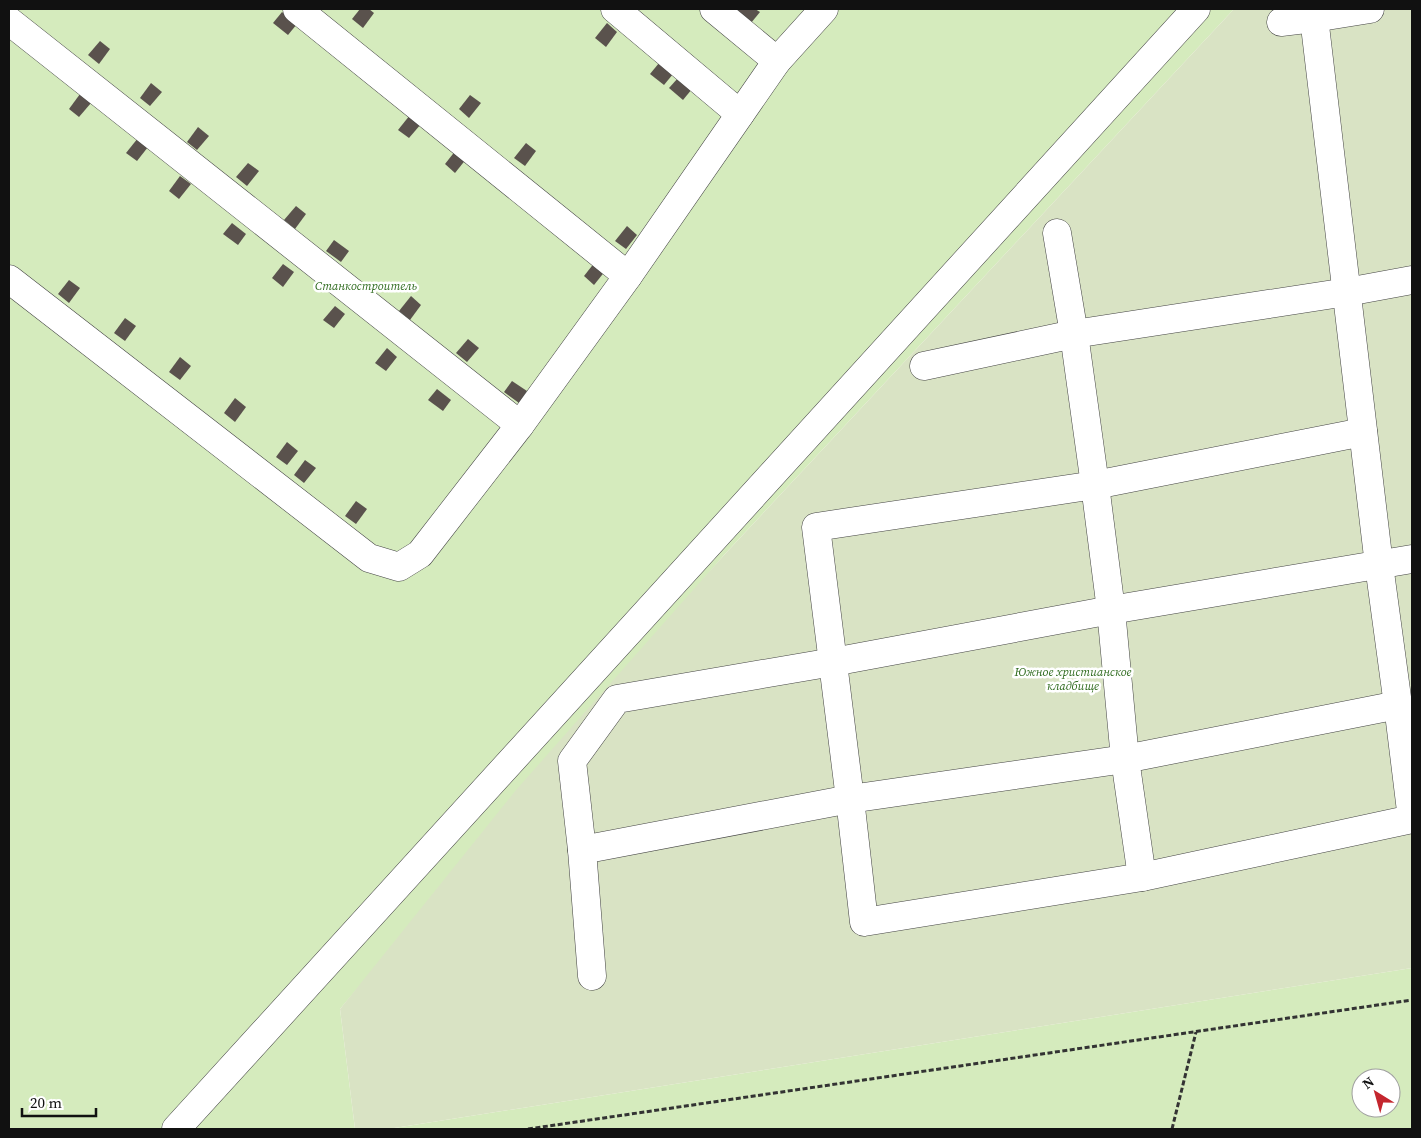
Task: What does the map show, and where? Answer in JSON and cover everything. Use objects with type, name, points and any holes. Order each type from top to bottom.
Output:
[{"type":"lane","points":[[297,9],[628,276]]},
{"type":"lane","points":[[615,9],[740,114]]},
{"type":"lane","points":[[714,9],[777,62]]},
{"type":"lane","points":[[9,280],[369,558],[399,567],[420,554],[520,425],[628,276],[777,62],[824,9]]},
{"type":"lane","points":[[176,1129],[1196,9]]},
{"type":"lane","points":[[1281,22],[1314,14],[1370,9]]},
{"type":"lane","points":[[1314,14],[1347,292],[1363,432],[1378,565],[1412,819],[1142,877],[864,922],[816,527],[1095,485],[1363,432]]},
{"type":"lane","points":[[9,21],[520,425]]},
{"type":"lane","points":[[1058,232],[1095,485],[1111,610],[1125,759],[1142,877]]},
{"type":"lane","points":[[924,366],[1074,334],[1347,292],[1412,280]]},
{"type":"lane","points":[[592,976],[582,850],[572,761],[617,698],[833,662],[1111,610],[1412,559]]},
{"type":"lane","points":[[582,850],[850,799],[1125,759],[1398,705]]},
{"type":"path","points":[[528,1129],[1412,1000]]},
{"type":"path","points":[[1172,1129],[1196,1032]]},
{"type":"green space","name":"Станкостроитель","points":[[9,9],[1234,9],[724,555],[340,1009],[355,1129],[9,1129]]},
{"type":"green space","name":"Южное христианское кладбище","points":[[1234,9],[1412,9],[1412,968],[388,1129],[355,1129],[340,1009],[516,790],[724,555]]},
{"type":"green space","points":[[1412,968],[1412,1129],[388,1129]]},
{"type":"building","points":[[360,9],[369,9],[374,13],[363,28],[352,19]]},
{"type":"building","points":[[739,9],[755,9],[760,12],[751,23],[737,12]]},
{"type":"building","points":[[282,12],[297,24],[288,35],[273,23]]},
{"type":"building","points":[[607,23],[617,32],[606,47],[595,38]]},
{"type":"building","points":[[100,41],[110,49],[99,64],[88,55]]},
{"type":"building","points":[[659,63],[673,74],[664,85],[650,74]]},
{"type":"building","points":[[678,78],[692,89],[683,100],[669,88]]},
{"type":"building","points":[[151,83],[162,92],[150,106],[140,98]]},
{"type":"building","points":[[80,94],[91,103],[79,117],[69,109]]},
{"type":"building","points":[[470,95],[481,103],[469,118],[459,109]]},
{"type":"building","points":[[410,115],[421,124],[409,138],[398,130]]},
{"type":"building","points":[[198,127],[209,136],[197,150],[187,142]]},
{"type":"building","points":[[138,138],[148,147],[137,161],[126,153]]},
{"type":"building","points":[[526,143],[536,151],[525,166],[514,158]]},
{"type":"building","points":[[456,150],[467,158],[455,173],[445,164]]},
{"type":"building","points":[[248,163],[259,171],[247,186],[236,177]]},
{"type":"building","points":[[180,176],[191,184],[179,199],[169,191]]},
{"type":"building","points":[[296,206],[306,214],[295,229],[284,220]]},
{"type":"building","points":[[232,223],[246,234],[238,245],[223,234]]},
{"type":"building","points":[[627,226],[637,235],[626,249],[615,241]]},
{"type":"building","points":[[334,240],[349,251],[341,262],[326,251]]},
{"type":"building","points":[[595,262],[606,270],[594,285],[584,276]]},
{"type":"building","points":[[283,264],[294,272],[283,287],[272,278]]},
{"type":"building","points":[[69,280],[80,288],[69,303],[58,294]]},
{"type":"building","points":[[411,296],[421,305],[410,320],[399,311]]},
{"type":"building","points":[[335,306],[345,314],[334,328],[323,320]]},
{"type":"building","points":[[125,318],[136,326],[125,341],[114,333]]},
{"type":"building","points":[[468,339],[479,348],[467,362],[456,353]]},
{"type":"building","points":[[387,348],[397,357],[386,371],[375,363]]},
{"type":"building","points":[[180,357],[191,366],[180,380],[169,372]]},
{"type":"building","points":[[512,381],[527,391],[519,403],[504,392]]},
{"type":"building","points":[[437,389],[451,400],[443,411],[428,400]]},
{"type":"building","points":[[235,398],[246,407],[235,422],[224,413]]},
{"type":"building","points":[[287,442],[298,451],[287,465],[276,457]]},
{"type":"building","points":[[305,460],[316,468],[304,483],[294,475]]},
{"type":"building","points":[[356,501],[367,509],[356,524],[345,516]]}]
